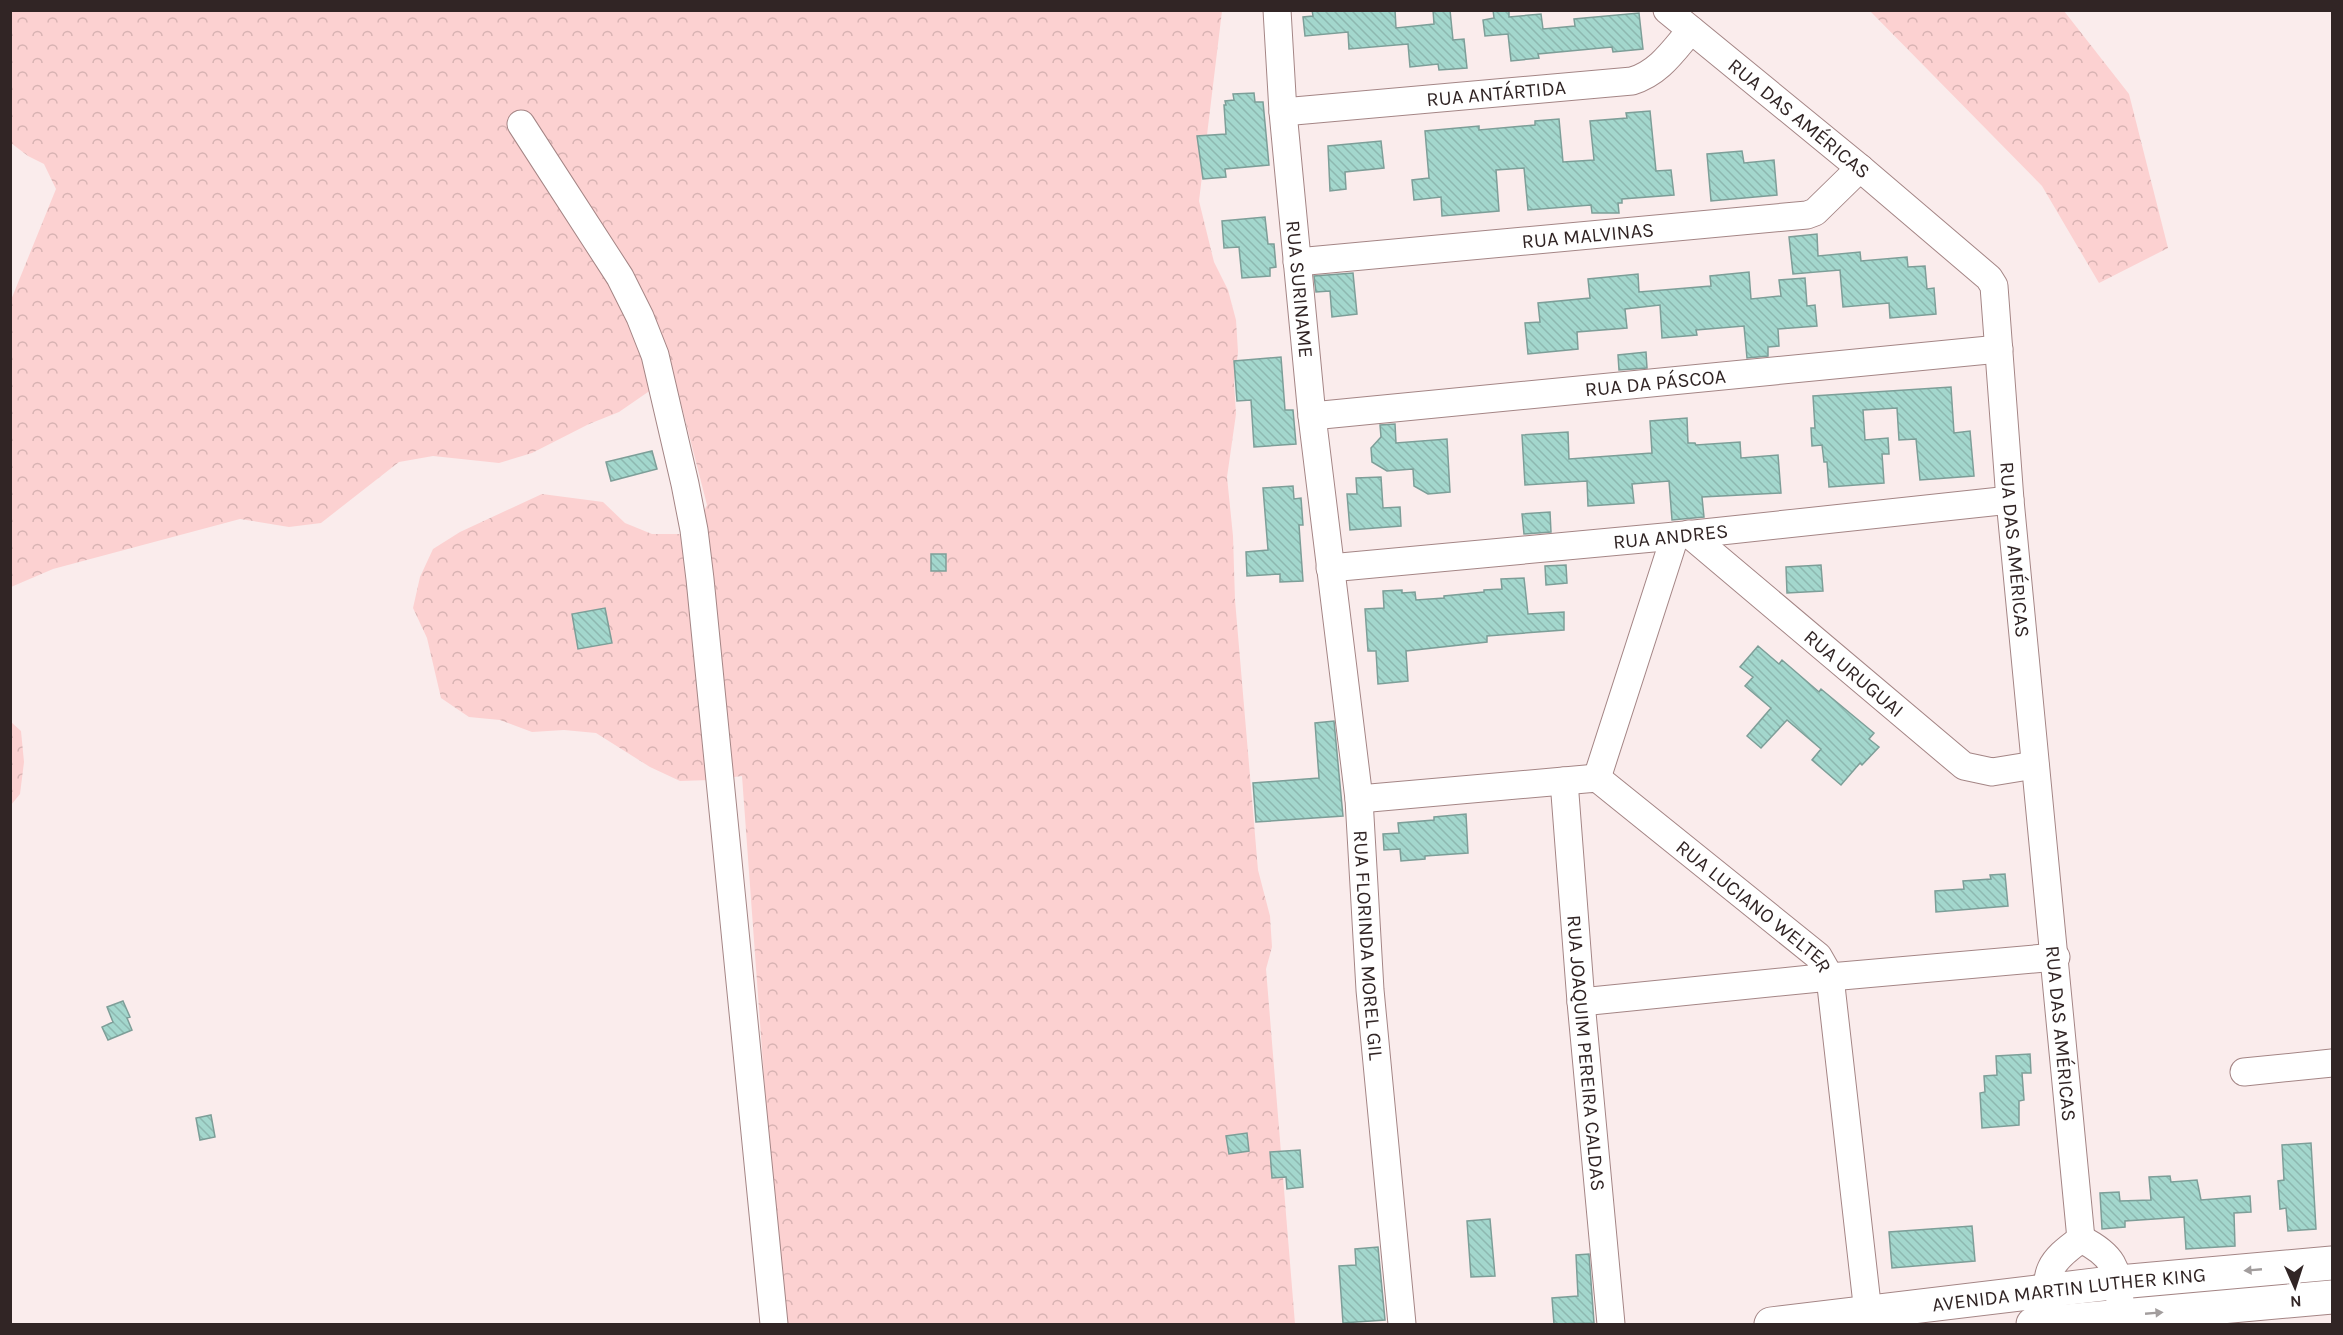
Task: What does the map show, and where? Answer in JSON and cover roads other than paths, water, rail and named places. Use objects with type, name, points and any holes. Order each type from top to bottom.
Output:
[{"type":"main road","name":"AVENIDA MARTIN LUTHER KING","points":[[1771,1324],[2119,1282],[2332,1263]]},
{"type":"main road","name":"AVENIDA MARTIN LUTHER KING","points":[[2042,1324],[2332,1296]]},
{"type":"street","name":"RUA SURINAME","points":[[1277,10],[1283,112],[1297,262],[1330,568]]},
{"type":"street","name":"RUA DAS AMÉRICAS","points":[[1667,10],[1860,168],[1989,278],[1994,286],[2010,500],[2056,957],[2081,1239]]},
{"type":"street","name":"RUA ANTÁRTIDA","points":[[1283,112],[1632,81],[1646,77],[1656,70],[1691,30]]},
{"type":"street","points":[[521,124],[620,277],[640,317],[655,355],[685,484],[700,579],[774,1324]]},
{"type":"street","name":"RUA MALVINAS","points":[[1297,262],[1807,215],[1815,212],[1860,168]]},
{"type":"street","name":"RUA DA PÁSCOA","points":[[1312,416],[1999,349]]},
{"type":"street","name":"RUA ANDRES","points":[[1330,568],[1682,535],[2010,500]]},
{"type":"street","points":[[1359,799],[1598,778],[1682,535]]},
{"type":"street","name":"RUA URUGUAI","points":[[1682,535],[1964,766],[1992,772],[2035,765]]},
{"type":"street","name":"RUA FLORINDA MOREL GIL","points":[[1330,568],[1359,799],[1370,990],[1402,1324]]},
{"type":"street","name":"RUA LUCIANO WELTER","points":[[1598,778],[1818,956],[1830,977],[1868,1312]]},
{"type":"street","name":"RUA JOAQUIM PEREIRA CALDAS","points":[[1564,781],[1581,1002],[1611,1324]]},
{"type":"street","points":[[1581,1002],[2056,957]]},
{"type":"street","points":[[2244,1072],[2332,1063]]},
{"type":"street","points":[[2042,1324],[2050,1269],[2056,1259],[2081,1239],[2106,1254],[2112,1263],[2119,1282],[2121,1316]]}]
